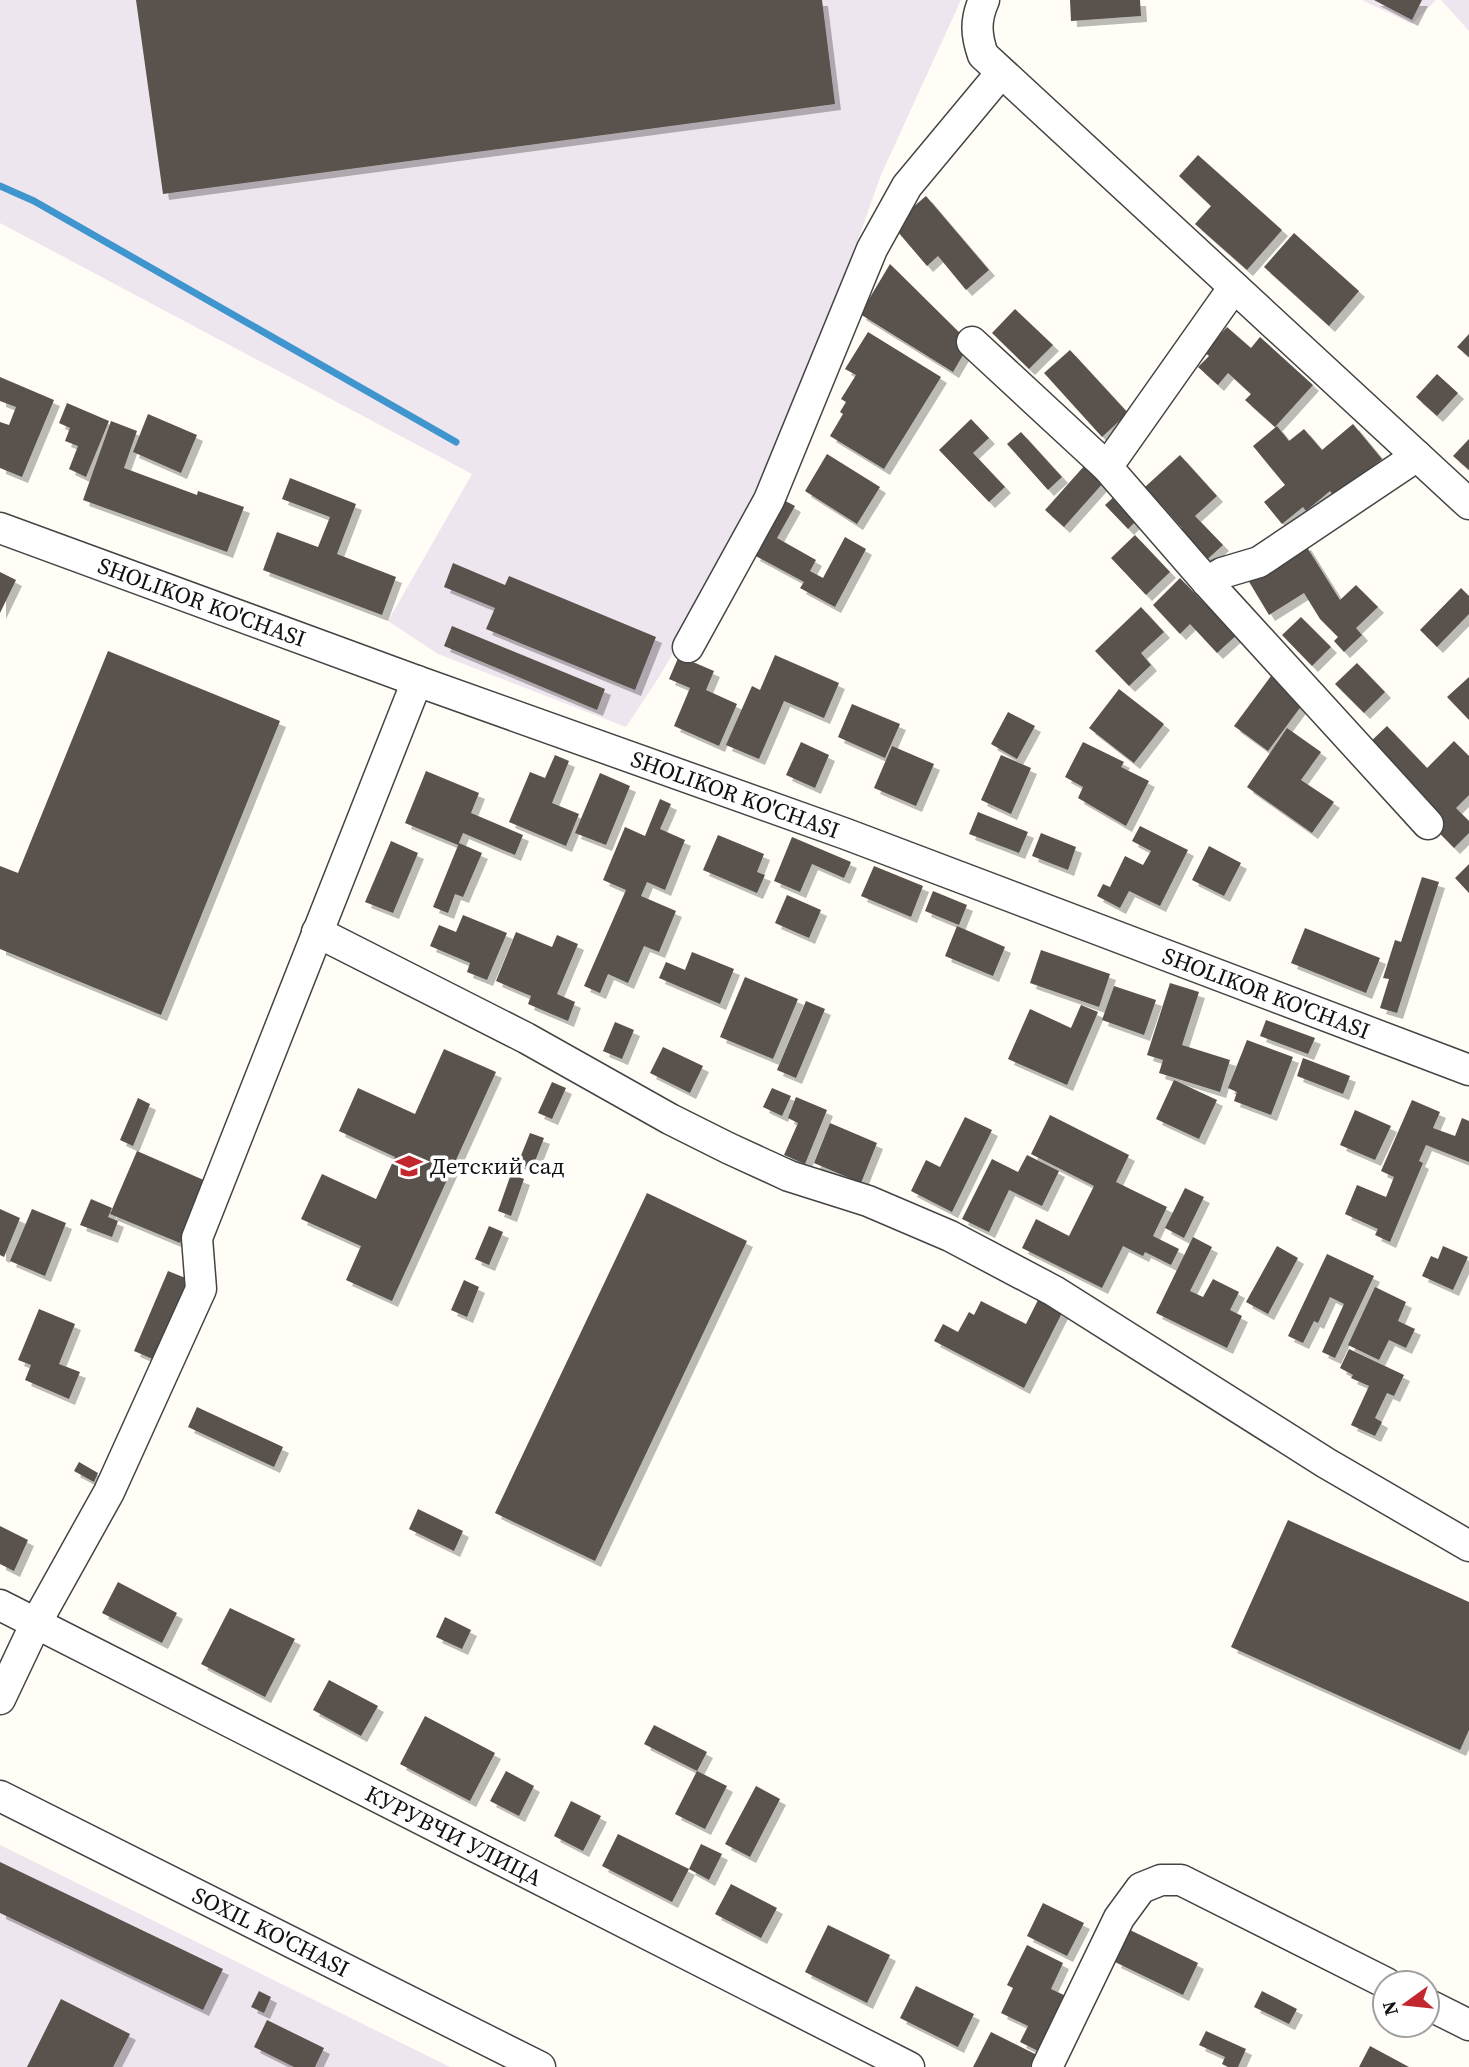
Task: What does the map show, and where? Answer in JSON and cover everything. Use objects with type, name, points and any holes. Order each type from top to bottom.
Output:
[{"type":"street","points":[[984,0],[978,13],[976,37],[983,55],[1469,504]]},
{"type":"street","points":[[688,647],[769,500],[872,249],[907,186],[1001,73]]},
{"type":"street","points":[[1107,467],[1234,287]]},
{"type":"street","points":[[972,342],[1107,467],[1207,582],[1428,824]]},
{"type":"street","points":[[1207,582],[1222,573],[1259,562],[1417,456]]},
{"type":"street","name":"SHOLIKOR KO'CHASI","points":[[0,528],[858,839],[1469,1070]]},
{"type":"street","points":[[0,1699],[36,1623],[109,1492],[201,1289],[197,1238],[416,681]]},
{"type":"street","points":[[317,932],[526,1038],[670,1119],[728,1148],[789,1176],[868,1201],[950,1236],[996,1260],[1054,1291],[1326,1463],[1469,1546]]},
{"type":"street","name":"КУРУВЧИ УЛИЦА","points":[[0,1605],[909,2067]]},
{"type":"street","name":"SOXIL KO'CHASI","points":[[0,1796],[540,2067]]},
{"type":"street","points":[[1047,2067],[1119,1918],[1141,1888],[1161,1880],[1181,1880],[1371,1975]]},
{"type":"street","points":[[1441,2011],[1469,2025]]},
{"type":"shaded area","points":[[0,0],[961,0],[881,175],[770,487],[659,677],[626,727],[438,654],[388,621],[472,474],[0,223]]},
{"type":"shaded area","points":[[1362,0],[1436,0],[1412,24]]},
{"type":"shaded area","points":[[1441,0],[1469,0],[1469,31]]},
{"type":"shaded area","points":[[0,1845],[450,2067],[0,2067]]},
{"type":"building","points":[[136,0],[822,0],[835,104],[163,194]]},
{"type":"building","points":[[1070,0],[1140,0],[1141,16],[1071,21]]},
{"type":"building","points":[[1374,0],[1422,0],[1412,20]]},
{"type":"building","points":[[1198,155],[1282,230],[1247,270],[1195,224],[1211,206],[1179,176]]},
{"type":"building","points":[[926,196],[989,270],[966,290],[938,256],[927,266],[892,225]]},
{"type":"building","points":[[1294,233],[1359,291],[1329,326],[1264,267]]},
{"type":"building","points":[[890,264],[970,343],[953,372],[860,314]]},
{"type":"building","points":[[1015,309],[1053,345],[1029,369],[992,333]]},
{"type":"building","points":[[1227,327],[1251,348],[1260,337],[1313,385],[1275,427],[1245,400],[1251,394],[1228,373],[1218,385],[1198,367],[1209,356],[1204,352]]},
{"type":"building","points":[[868,332],[941,377],[884,469],[830,436],[843,414],[840,412],[846,402],[841,399],[856,375],[845,369]]},
{"type":"building","points":[[1469,334],[1469,357],[1457,347]]},
{"type":"building","points":[[1070,350],[1128,413],[1102,437],[1044,373]]},
{"type":"building","points":[[1437,374],[1458,393],[1437,416],[1416,397]]},
{"type":"building","points":[[0,377],[54,400],[22,477],[0,468],[0,422],[9,425],[16,407],[0,401]]},
{"type":"building","points":[[67,403],[109,421],[86,477],[69,469],[78,446],[65,441],[70,428],[59,423]]},
{"type":"building","points":[[148,414],[197,435],[181,473],[133,452]]},
{"type":"building","points":[[971,419],[989,438],[973,453],[1005,487],[989,502],[939,450]]},
{"type":"building","points":[[111,421],[137,431],[124,468],[197,495],[198,491],[244,507],[227,552],[83,500]]},
{"type":"building","points":[[1353,424],[1382,459],[1335,498],[1330,491],[1306,511],[1303,507],[1282,524],[1264,502],[1285,485],[1253,446],[1277,426],[1289,441],[1304,429],[1322,450]]},
{"type":"building","points":[[1021,432],[1062,477],[1048,490],[1007,444]]},
{"type":"building","points":[[1469,439],[1469,470],[1453,456]]},
{"type":"building","points":[[827,454],[880,487],[857,524],[805,491]]},
{"type":"building","points":[[1180,455],[1217,496],[1195,516],[1223,545],[1200,566],[1173,536],[1182,528],[1145,487]]},
{"type":"building","points":[[1085,465],[1104,482],[1064,527],[1045,510]]},
{"type":"building","points":[[290,478],[356,504],[337,554],[396,577],[382,615],[263,570],[277,532],[318,547],[330,517],[282,499]]},
{"type":"building","points":[[1117,494],[1139,518],[1128,529],[1105,505]]},
{"type":"building","points":[[778,497],[795,506],[777,538],[816,560],[810,571],[823,578],[845,537],[866,549],[835,607],[800,588],[804,582],[754,555]]},
{"type":"building","points":[[1135,535],[1170,572],[1146,595],[1111,558]]},
{"type":"building","points":[[1305,544],[1340,600],[1356,585],[1378,607],[1356,628],[1362,635],[1344,652],[1334,641],[1338,637],[1320,619],[1304,593],[1269,615],[1248,580]]},
{"type":"building","points":[[453,563],[505,585],[509,576],[656,637],[635,690],[486,629],[495,608],[444,587]]},
{"type":"building","points":[[0,572],[16,580],[0,613]]},
{"type":"building","points":[[1180,578],[1206,605],[1210,600],[1240,632],[1217,653],[1190,624],[1180,634],[1153,605]]},
{"type":"building","points":[[1461,588],[1469,596],[1469,614],[1437,647],[1420,630]]},
{"type":"building","points":[[1141,607],[1164,632],[1141,653],[1151,665],[1129,686],[1095,651]]},
{"type":"building","points":[[1301,617],[1331,647],[1312,666],[1282,635]]},
{"type":"building","points":[[452,626],[605,689],[597,710],[444,646]]},
{"type":"building","points":[[108,651],[280,721],[161,1015],[0,949],[0,866],[18,873]]},
{"type":"building","points":[[775,655],[839,683],[824,718],[784,701],[759,759],[726,745],[752,686],[760,690]]},
{"type":"building","points":[[679,656],[714,671],[706,690],[737,704],[719,746],[674,726],[690,688],[669,679]]},
{"type":"building","points":[[1357,663],[1385,692],[1364,713],[1335,684]]},
{"type":"building","points":[[1271,676],[1305,701],[1268,751],[1234,726]]},
{"type":"building","points":[[1469,677],[1469,720],[1447,697]]},
{"type":"building","points":[[1119,689],[1164,724],[1134,763],[1089,728]]},
{"type":"building","points":[[852,704],[900,724],[885,758],[838,737]]},
{"type":"building","points":[[1008,712],[1035,726],[1017,759],[991,744]]},
{"type":"building","points":[[1387,726],[1427,768],[1454,741],[1469,756],[1469,795],[1456,808],[1469,821],[1469,833],[1454,848],[1400,793],[1367,745]]},
{"type":"building","points":[[1287,728],[1321,752],[1301,780],[1334,802],[1312,833],[1247,787]]},
{"type":"building","points":[[801,742],[829,755],[815,788],[786,775]]},
{"type":"building","points":[[1083,742],[1124,762],[1121,767],[1149,781],[1126,826],[1078,798],[1083,787],[1065,777]]},
{"type":"building","points":[[892,746],[934,764],[916,806],[874,788]]},
{"type":"building","points":[[555,755],[569,761],[552,803],[579,814],[566,846],[509,822],[530,772],[545,778]]},
{"type":"building","points":[[1001,755],[1031,768],[1011,814],[981,800]]},
{"type":"building","points":[[426,771],[479,793],[471,813],[523,835],[515,855],[463,833],[458,845],[405,823]]},
{"type":"building","points":[[600,773],[630,786],[606,845],[575,833]]},
{"type":"building","points":[[660,799],[671,804],[660,829],[685,840],[665,890],[647,882],[641,896],[676,911],[659,952],[644,946],[628,983],[608,974],[600,993],[584,986],[626,890],[603,880],[625,827],[645,836]]},
{"type":"building","points":[[978,812],[1028,832],[1019,853],[969,834]]},
{"type":"building","points":[[1140,826],[1188,850],[1160,906],[1129,891],[1120,908],[1097,896],[1103,884],[1110,887],[1125,856],[1143,865],[1151,851],[1132,841]]},
{"type":"building","points":[[1041,833],[1076,847],[1068,870],[1032,856]]},
{"type":"building","points":[[718,835],[764,854],[757,872],[765,875],[757,893],[703,870]]},
{"type":"building","points":[[792,837],[851,862],[844,878],[812,864],[800,892],[774,881]]},
{"type":"building","points":[[391,841],[418,853],[393,913],[365,902]]},
{"type":"building","points":[[459,843],[482,853],[463,897],[455,894],[448,913],[433,907]]},
{"type":"building","points":[[1209,846],[1241,863],[1224,896],[1192,880]]},
{"type":"building","points":[[1469,864],[1469,893],[1455,878]]},
{"type":"building","points":[[874,866],[923,886],[911,917],[861,896]]},
{"type":"building","points":[[1422,877],[1439,882],[1397,1013],[1380,1008],[1389,979],[1383,978],[1395,940],[1401,942]]},
{"type":"building","points":[[933,891],[967,905],[959,925],[925,911]]},
{"type":"building","points":[[787,895],[821,910],[809,938],[775,923]]},
{"type":"building","points":[[463,915],[507,933],[487,980],[467,972],[470,963],[430,946],[439,925],[456,932]]},
{"type":"building","points":[[957,926],[1005,947],[993,976],[945,956]]},
{"type":"building","points":[[1305,928],[1380,958],[1366,993],[1291,963]]},
{"type":"building","points":[[516,932],[552,947],[557,935],[578,944],[557,994],[575,1002],[568,1021],[528,1004],[531,996],[496,981]]},
{"type":"building","points":[[1041,950],[1110,974],[1099,1007],[1030,983]]},
{"type":"building","points":[[692,952],[734,969],[720,1004],[659,978],[666,962],[685,970]]},
{"type":"building","points":[[745,977],[798,999],[773,1059],[720,1037]]},
{"type":"building","points":[[1170,983],[1199,992],[1182,1045],[1230,1060],[1220,1092],[1159,1073],[1163,1060],[1147,1055]]},
{"type":"building","points":[[1114,986],[1156,1000],[1144,1035],[1102,1020]]},
{"type":"building","points":[[806,1001],[825,1009],[796,1078],[777,1070]]},
{"type":"building","points":[[1081,1005],[1098,1012],[1067,1085],[1008,1059],[1030,1009],[1071,1028]]},
{"type":"building","points":[[1266,1020],[1315,1038],[1308,1054],[1260,1036]]},
{"type":"building","points":[[615,1022],[634,1030],[622,1059],[603,1051]]},
{"type":"building","points":[[1247,1040],[1293,1057],[1271,1115],[1234,1101],[1237,1092],[1228,1088]]},
{"type":"building","points":[[663,1047],[703,1066],[690,1093],[650,1073]]},
{"type":"building","points":[[444,1049],[496,1072],[392,1301],[346,1280],[361,1246],[301,1219],[322,1174],[376,1199],[395,1157],[339,1131],[358,1088],[415,1114]]},
{"type":"building","points":[[1303,1058],[1350,1076],[1343,1094],[1297,1076]]},
{"type":"building","points":[[1174,1080],[1217,1100],[1199,1139],[1156,1119]]},
{"type":"building","points":[[552,1082],[566,1088],[552,1119],[538,1113]]},
{"type":"building","points":[[772,1088],[791,1096],[782,1116],[763,1107]]},
{"type":"building","points":[[796,1097],[827,1110],[805,1164],[784,1155],[798,1123],[788,1118]]},
{"type":"building","points":[[138,1098],[150,1104],[133,1146],[120,1140]]},
{"type":"building","points":[[1412,1100],[1440,1112],[1433,1128],[1455,1136],[1462,1118],[1469,1121],[1469,1162],[1426,1145],[1419,1161],[1423,1163],[1390,1242],[1375,1235],[1378,1229],[1345,1214],[1357,1185],[1386,1197],[1394,1177],[1381,1171]]},
{"type":"building","points":[[1355,1110],[1391,1126],[1375,1160],[1340,1145]]},
{"type":"building","points":[[1050,1115],[1129,1155],[1116,1182],[1167,1207],[1153,1236],[1179,1249],[1171,1265],[1145,1252],[1143,1256],[1123,1246],[1102,1288],[1022,1248],[1036,1219],[1069,1236],[1094,1186],[1031,1154]]},
{"type":"building","points":[[965,1117],[992,1130],[952,1212],[911,1191],[926,1160],[940,1167]]},
{"type":"building","points":[[830,1123],[877,1143],[861,1183],[814,1163]]},
{"type":"building","points":[[530,1133],[544,1138],[532,1169],[518,1163]]},
{"type":"building","points":[[137,1151],[206,1181],[180,1243],[110,1214]]},
{"type":"building","points":[[1027,1155],[1059,1171],[1042,1206],[1009,1190],[989,1232],[962,1219],[992,1159],[1018,1172]]},
{"type":"building","points":[[511,1174],[524,1179],[511,1216],[498,1211]]},
{"type":"building","points":[[1185,1188],[1204,1197],[1184,1238],[1165,1228]]},
{"type":"building","points":[[647,1193],[747,1241],[595,1561],[495,1513]]},
{"type":"building","points":[[91,1199],[112,1208],[108,1217],[118,1221],[112,1237],[80,1225]]},
{"type":"building","points":[[0,1209],[20,1218],[4,1257],[0,1255]]},
{"type":"building","points":[[32,1209],[66,1223],[45,1276],[10,1261]]},
{"type":"building","points":[[489,1226],[503,1232],[489,1265],[475,1259]]},
{"type":"building","points":[[1193,1237],[1212,1247],[1190,1291],[1203,1297],[1213,1279],[1239,1292],[1230,1310],[1242,1316],[1227,1348],[1156,1313]]},
{"type":"building","points":[[1277,1246],[1298,1258],[1268,1314],[1246,1302]]},
{"type":"building","points":[[1443,1246],[1468,1257],[1453,1290],[1422,1276],[1431,1256],[1438,1259]]},
{"type":"building","points":[[1327,1254],[1374,1276],[1335,1358],[1322,1352],[1344,1304],[1330,1297],[1318,1323],[1314,1321],[1303,1343],[1288,1336]]},
{"type":"building","points":[[168,1271],[188,1279],[155,1360],[134,1351]]},
{"type":"building","points":[[464,1280],[479,1287],[467,1317],[451,1310]]},
{"type":"building","points":[[1375,1287],[1406,1302],[1398,1321],[1415,1329],[1406,1348],[1389,1340],[1379,1360],[1348,1345]]},
{"type":"building","points":[[1038,1300],[1062,1313],[1024,1388],[934,1341],[943,1324],[958,1332],[969,1312],[974,1315],[981,1301],[1026,1324]]},
{"type":"building","points":[[39,1309],[75,1324],[59,1364],[80,1372],[69,1399],[25,1380],[31,1365],[18,1360]]},
{"type":"building","points":[[1349,1349],[1404,1375],[1394,1396],[1387,1393],[1375,1418],[1382,1422],[1375,1436],[1351,1425],[1369,1386],[1351,1378],[1353,1375],[1340,1368]]},
{"type":"building","points":[[197,1407],[283,1447],[274,1467],[188,1427]]},
{"type":"building","points":[[79,1462],[98,1473],[94,1482],[74,1471]]},
{"type":"building","points":[[418,1509],[463,1531],[454,1551],[409,1529]]},
{"type":"building","points":[[1288,1520],[1469,1602],[1469,1730],[1460,1750],[1231,1647]]},
{"type":"building","points":[[0,1526],[28,1540],[14,1571],[0,1564]]},
{"type":"building","points":[[118,1582],[177,1613],[162,1643],[102,1613]]},
{"type":"building","points":[[230,1608],[295,1639],[265,1697],[201,1664]]},
{"type":"building","points":[[445,1617],[471,1630],[462,1649],[436,1637]]},
{"type":"building","points":[[329,1680],[378,1706],[361,1736],[313,1710]]},
{"type":"building","points":[[425,1716],[495,1753],[470,1801],[400,1764]]},
{"type":"building","points":[[654,1725],[707,1752],[697,1771],[644,1744]]},
{"type":"building","points":[[506,1771],[534,1786],[519,1816],[490,1801]]},
{"type":"building","points":[[697,1771],[727,1786],[705,1829],[675,1814]]},
{"type":"building","points":[[756,1786],[780,1799],[750,1857],[725,1844]]},
{"type":"building","points":[[571,1801],[601,1816],[583,1851],[554,1836]]},
{"type":"building","points":[[618,1834],[689,1869],[672,1902],[602,1866]]},
{"type":"building","points":[[701,1844],[722,1854],[709,1880],[689,1869]]},
{"type":"building","points":[[0,1862],[223,1969],[203,2010],[0,1913]]},
{"type":"building","points":[[731,1884],[777,1908],[761,1938],[715,1914]]},
{"type":"building","points":[[1043,1903],[1084,1923],[1067,1956],[1027,1936]]},
{"type":"building","points":[[828,1925],[890,1955],[867,2003],[805,1972]]},
{"type":"building","points":[[1130,1930],[1198,1963],[1183,1995],[1115,1962]]},
{"type":"building","points":[[1027,1945],[1063,1963],[1051,1989],[1066,1996],[1038,2051],[1020,2042],[1028,2026],[1001,2013],[1013,1988],[1007,1985]]},
{"type":"building","points":[[916,1986],[974,2014],[958,2047],[900,2018]]},
{"type":"building","points":[[259,1991],[271,1997],[264,2013],[251,2007]]},
{"type":"building","points":[[1262,1991],[1297,2009],[1289,2024],[1254,2007]]},
{"type":"building","points":[[61,1999],[130,2034],[113,2067],[27,2067]]},
{"type":"building","points":[[267,2020],[324,2048],[315,2067],[294,2067],[254,2047]]},
{"type":"building","points":[[1206,2031],[1246,2049],[1238,2067],[1222,2064],[1225,2057],[1199,2045]]},
{"type":"building","points":[[991,2032],[1037,2055],[1030,2067],[973,2067]]},
{"type":"building","points":[[1370,2046],[1409,2067],[1359,2067]]},
{"type":"waterway","points":[[0,186],[34,201],[456,442]]},
{"type":"place","name":"Детский сад","points":[[409,1166]]}]
